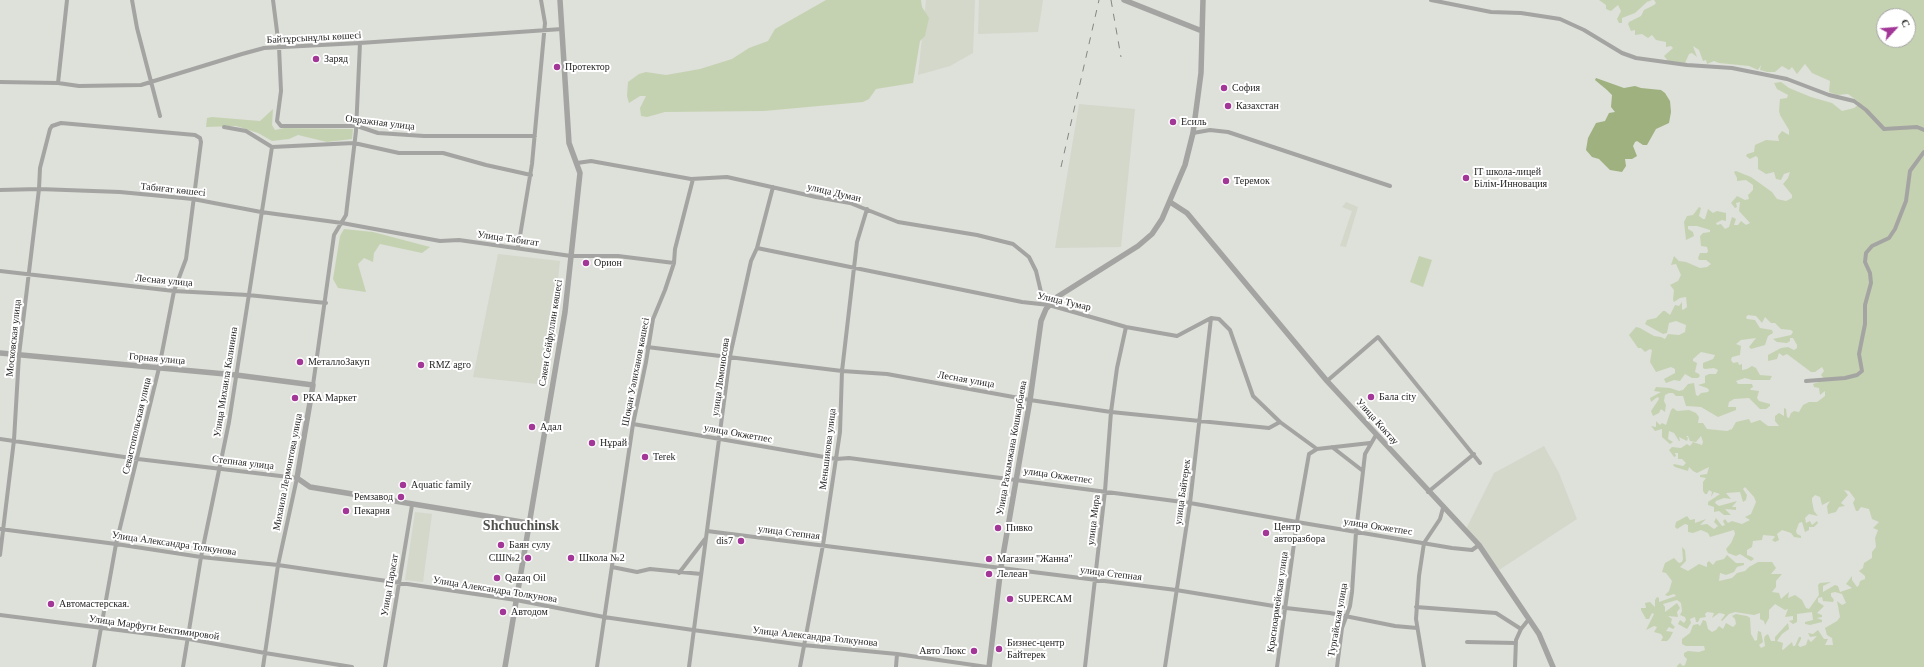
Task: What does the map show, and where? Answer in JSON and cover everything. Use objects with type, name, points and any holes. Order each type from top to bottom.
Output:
[{"type":"street","points":[[58,83],[67,0]]},
{"type":"street","points":[[132,0],[137,28],[160,116]]},
{"type":"street","points":[[273,0],[279,47]]},
{"type":"street","points":[[518,248],[535,136],[545,23],[541,0]]},
{"type":"street","name":"Сәкен Сейфуллин көшесі","points":[[505,667],[528,523],[565,312],[580,173],[569,143],[560,0]]},
{"type":"street","points":[[1124,0],[1202,31]]},
{"type":"street","points":[[1049,305],[1064,292],[1132,250],[1152,234],[1158,227],[1170,202],[1186,161],[1193,133],[1201,73],[1203,0]]},
{"type":"street","points":[[1432,0],[1490,12],[1521,13],[1560,20],[1584,30],[1622,53],[1636,58],[1687,65],[1732,68],[1787,79],[1829,95],[1854,101],[1866,110],[1884,129],[1917,128],[1924,130]]},
{"type":"street","name":"Байтұрсынұлы көшесі","points":[[0,82],[58,83],[87,86],[141,85],[242,54],[279,47],[360,44],[562,29]]},
{"type":"street","name":"Михаила Лермонтова улица","points":[[263,667],[278,565],[297,478],[313,385],[326,303],[334,235],[346,215],[357,126],[360,44]]},
{"type":"street","name":"Овражная улица","points":[[279,47],[281,91],[277,121],[281,126],[357,126],[378,133],[424,136],[535,136]]},
{"type":"street","name":"Московская улица","points":[[0,555],[14,440],[19,355],[30,275],[40,168],[42,152],[50,129],[52,126],[61,123],[195,135],[200,138],[202,142]]},
{"type":"street","points":[[224,127],[246,131],[272,147],[354,143],[399,153],[443,152],[486,165],[530,175]]},
{"type":"street","points":[[1193,133],[1210,130],[1228,132],[1390,186]]},
{"type":"street","name":"Севастопольская улица","points":[[94,667],[116,544],[159,368],[174,291],[186,259],[202,142]]},
{"type":"street","name":"Улица Михаила Калинина","points":[[183,667],[189,639],[201,557],[229,422],[272,147]]},
{"type":"street","points":[[1806,381],[1845,378],[1857,375],[1862,371],[1859,354],[1865,324],[1865,305],[1872,283],[1870,273],[1865,262],[1866,253],[1872,246],[1889,238],[1895,229],[1906,201],[1910,171],[1924,152]]},
{"type":"street","name":"улица Думан","points":[[577,163],[591,161],[692,179],[727,177],[850,203],[898,222],[977,235],[1013,244],[1029,257],[1036,270],[1041,292],[1049,305]]},
{"type":"street","name":"Шоқан Уәлиханов көшесі","points":[[597,667],[633,424],[646,362],[647,347],[653,319],[674,263],[675,249],[692,179]]},
{"type":"street","name":"улица Ломоносова","points":[[689,667],[730,356],[751,261],[757,248],[773,187]]},
{"type":"street","name":"Табиғат көшесі","points":[[0,190],[120,192],[193,199],[261,212],[342,223]]},
{"type":"street","name":"Улица Коктау","points":[[1170,202],[1187,213],[1327,381],[1428,492],[1479,545],[1546,646],[1553,667]]},
{"type":"street","name":"Меньшикова улица","points":[[800,667],[823,545],[840,432],[842,371],[857,242],[867,209]]},
{"type":"street","name":"Улица Табигат","points":[[342,223],[440,241],[459,240],[571,256],[618,256],[674,263]]},
{"type":"street","name":"Улица Тумар","points":[[757,248],[1022,302],[1049,305],[1126,327],[1177,336],[1211,318]]},
{"type":"street","name":"Лесная улица","points":[[0,271],[174,291],[248,295],[326,303]]},
{"type":"street","name":"Улица Рахымжана Кошкарбаева","points":[[988,667],[1000,567],[1030,400],[1041,321],[1049,305]]},
{"type":"street","points":[[1211,318],[1219,319],[1230,330],[1253,396],[1280,422],[1317,449],[1370,443]]},
{"type":"street","name":"улица Байтерек","points":[[1165,667],[1201,420],[1211,318]]},
{"type":"street","name":"улица Мира","points":[[1085,667],[1105,491],[1111,412],[1117,368],[1126,327]]},
{"type":"street","points":[[1327,381],[1378,337],[1480,463]]},
{"type":"street","name":"Лесная улица","points":[[647,347],[730,356],[842,371],[887,374],[1030,400],[1111,412],[1269,428],[1280,422]]},
{"type":"street","name":"Горная улица","points":[[0,353],[236,375],[313,385]]},
{"type":"street","name":"улица Окжетпес","points":[[633,424],[836,459],[849,458],[1190,503],[1467,550],[1472,550],[1479,545]]},
{"type":"street","name":"Тургайская улица","points":[[1337,667],[1342,628],[1352,592],[1356,532],[1365,454],[1376,435]]},
{"type":"street","name":"Степная улица","points":[[0,439],[138,459],[297,478],[310,487],[528,523]]},
{"type":"street","points":[[1332,447],[1363,471]]},
{"type":"street","name":"Красноармейская улица","points":[[1277,667],[1297,522],[1309,454],[1317,449]]},
{"type":"street","points":[[1428,492],[1474,454]]},
{"type":"street","name":"Улица Парасат","points":[[385,667],[412,505]]},
{"type":"street","points":[[1424,667],[1416,628],[1416,607],[1419,576],[1424,543],[1440,519],[1443,508]]},
{"type":"street","name":"Улица Александра Толкунова","points":[[2,530],[116,544],[201,557],[278,565],[516,600],[604,617],[693,630],[803,645],[897,654],[988,667]]},
{"type":"street","name":"улица Степная","points":[[707,531],[1000,567],[1094,581],[1176,590],[1286,608],[1330,613],[1346,618],[1416,628]]},
{"type":"street","points":[[679,573],[706,539]]},
{"type":"street","points":[[612,567],[638,572],[650,570],[701,574]]},
{"type":"street","points":[[1416,607],[1496,613],[1521,629]]},
{"type":"street","name":"Улица Марфуги Бектимировой","points":[[0,615],[189,639],[352,667]]},
{"type":"street","points":[[1514,667],[1516,643],[1521,629],[1529,619]]},
{"type":"street","points":[[1467,642],[1516,643]]},
{"type":"street","points":[[896,667],[897,654]]},
{"type":"shaded area","points":[[826,0],[921,0],[922,7],[929,18],[925,36],[920,41],[913,83],[876,89],[869,99],[863,102],[764,111],[665,112],[647,117],[641,116],[640,108],[646,96],[640,96],[629,103],[627,96],[628,82],[639,74],[646,72],[666,75],[700,69],[732,59],[749,48],[768,41],[775,29]]},
{"type":"shaded area","points":[[926,0],[975,0],[973,53],[950,66],[918,75]]},
{"type":"shaded area","points":[[979,0],[1043,0],[1038,32],[978,34]]},
{"type":"shaded area","points":[[1599,0],[1652,0],[1647,2],[1635,13],[1622,18],[1622,23],[1619,23],[1617,19],[1621,11],[1618,5],[1611,11],[1606,9],[1606,5]]},
{"type":"shaded area","points":[[1654,0],[1924,0],[1924,667],[1677,667],[1680,663],[1683,666],[1685,665],[1687,659],[1684,656],[1684,653],[1688,651],[1699,652],[1705,650],[1704,646],[1686,646],[1682,644],[1682,639],[1690,633],[1693,625],[1698,624],[1700,626],[1703,620],[1706,621],[1708,629],[1712,632],[1719,626],[1723,629],[1726,623],[1733,627],[1736,624],[1735,619],[1732,616],[1736,614],[1750,618],[1751,634],[1755,641],[1757,640],[1758,631],[1761,632],[1763,642],[1759,645],[1761,648],[1765,646],[1765,636],[1768,634],[1771,641],[1775,641],[1775,637],[1788,623],[1789,629],[1782,634],[1777,641],[1783,643],[1783,650],[1792,642],[1793,646],[1795,646],[1799,637],[1801,637],[1801,639],[1798,645],[1800,647],[1806,645],[1808,639],[1811,642],[1817,636],[1810,637],[1808,633],[1813,634],[1818,630],[1824,639],[1828,639],[1825,645],[1833,645],[1832,638],[1827,635],[1825,628],[1837,621],[1840,617],[1837,601],[1842,605],[1846,603],[1842,594],[1835,592],[1831,593],[1834,600],[1833,602],[1823,601],[1822,597],[1818,598],[1818,602],[1824,606],[1817,613],[1822,615],[1822,617],[1817,618],[1822,620],[1822,622],[1810,625],[1805,624],[1805,622],[1813,620],[1812,612],[1797,614],[1797,622],[1793,624],[1789,621],[1793,620],[1793,616],[1785,617],[1788,609],[1785,610],[1775,604],[1769,610],[1769,618],[1765,625],[1764,621],[1760,619],[1760,613],[1754,615],[1735,612],[1729,614],[1722,621],[1721,620],[1725,615],[1724,614],[1719,613],[1712,618],[1714,613],[1707,612],[1705,614],[1706,617],[1700,618],[1698,622],[1696,622],[1695,617],[1690,619],[1691,623],[1687,629],[1678,624],[1680,620],[1684,623],[1686,620],[1685,617],[1680,615],[1682,611],[1681,603],[1677,600],[1663,604],[1665,607],[1665,612],[1677,603],[1680,608],[1677,612],[1678,617],[1668,616],[1672,619],[1671,623],[1675,627],[1673,629],[1669,627],[1666,631],[1673,632],[1667,641],[1661,641],[1663,637],[1661,634],[1654,632],[1657,627],[1654,626],[1646,630],[1654,614],[1652,613],[1649,619],[1646,619],[1641,610],[1641,608],[1646,608],[1645,603],[1650,602],[1655,607],[1655,600],[1657,597],[1659,598],[1659,602],[1676,596],[1674,594],[1668,596],[1665,595],[1669,591],[1672,581],[1666,573],[1662,572],[1665,563],[1674,558],[1679,563],[1682,562],[1682,547],[1685,550],[1686,561],[1680,567],[1688,571],[1699,564],[1707,567],[1707,563],[1709,561],[1713,565],[1716,561],[1724,559],[1727,555],[1736,563],[1744,563],[1744,565],[1737,567],[1734,572],[1726,575],[1720,573],[1719,581],[1732,578],[1737,573],[1745,571],[1758,562],[1772,562],[1776,568],[1771,574],[1782,574],[1776,581],[1776,587],[1772,592],[1779,593],[1781,599],[1789,592],[1788,598],[1795,595],[1802,600],[1806,608],[1809,609],[1819,595],[1818,585],[1820,583],[1831,582],[1823,586],[1823,592],[1835,585],[1838,586],[1840,592],[1852,588],[1846,584],[1852,576],[1852,580],[1857,587],[1860,581],[1865,579],[1865,576],[1859,571],[1863,568],[1864,563],[1872,558],[1872,552],[1876,547],[1875,538],[1878,530],[1873,528],[1879,522],[1872,519],[1869,509],[1861,507],[1858,511],[1856,511],[1853,503],[1855,499],[1849,491],[1844,490],[1848,495],[1841,503],[1845,506],[1839,507],[1836,512],[1828,514],[1827,506],[1830,501],[1822,505],[1820,497],[1815,495],[1812,498],[1812,501],[1814,511],[1818,516],[1809,514],[1805,518],[1806,523],[1810,521],[1812,525],[1817,521],[1818,523],[1814,527],[1809,527],[1809,530],[1805,532],[1802,522],[1799,523],[1796,531],[1801,538],[1794,537],[1791,533],[1782,530],[1777,534],[1779,540],[1775,542],[1772,540],[1775,537],[1774,536],[1763,535],[1762,540],[1753,541],[1752,547],[1747,550],[1747,555],[1754,559],[1751,561],[1740,554],[1736,556],[1728,553],[1726,549],[1731,543],[1735,534],[1734,530],[1710,537],[1708,533],[1701,530],[1693,533],[1688,532],[1688,525],[1685,524],[1677,529],[1675,527],[1676,522],[1687,516],[1690,520],[1695,519],[1695,523],[1706,519],[1700,525],[1707,524],[1714,529],[1718,526],[1714,522],[1716,518],[1722,526],[1725,525],[1723,521],[1725,519],[1728,523],[1732,521],[1742,524],[1750,520],[1745,517],[1751,514],[1756,502],[1754,497],[1745,487],[1743,489],[1747,495],[1746,500],[1743,502],[1740,492],[1726,493],[1731,499],[1724,498],[1716,501],[1715,503],[1719,506],[1737,501],[1732,507],[1736,507],[1736,510],[1725,509],[1731,515],[1724,515],[1719,511],[1714,512],[1714,507],[1708,505],[1708,502],[1720,494],[1714,492],[1711,497],[1712,492],[1709,490],[1707,494],[1705,494],[1703,491],[1703,482],[1706,478],[1700,477],[1700,475],[1707,474],[1709,467],[1697,473],[1689,467],[1688,471],[1675,467],[1673,465],[1674,464],[1683,466],[1686,463],[1682,459],[1678,459],[1678,453],[1675,453],[1676,456],[1674,457],[1669,450],[1672,447],[1681,448],[1687,444],[1690,446],[1693,442],[1702,445],[1703,442],[1701,436],[1696,442],[1690,441],[1688,436],[1686,436],[1688,438],[1687,441],[1679,437],[1679,441],[1674,433],[1669,431],[1668,439],[1673,442],[1670,444],[1662,437],[1662,429],[1655,431],[1651,426],[1656,427],[1656,421],[1660,425],[1662,423],[1666,425],[1673,408],[1677,411],[1689,410],[1696,413],[1699,417],[1698,423],[1703,423],[1707,429],[1727,431],[1732,429],[1736,422],[1749,419],[1751,423],[1760,420],[1768,426],[1779,426],[1775,421],[1775,416],[1779,413],[1784,416],[1784,408],[1786,409],[1787,417],[1789,418],[1791,413],[1794,411],[1799,412],[1803,405],[1809,402],[1817,402],[1825,396],[1825,391],[1820,395],[1819,388],[1814,387],[1813,384],[1825,380],[1821,375],[1824,371],[1822,367],[1815,372],[1811,372],[1787,354],[1783,356],[1779,353],[1777,359],[1768,361],[1768,355],[1781,348],[1788,347],[1794,350],[1797,348],[1793,338],[1790,338],[1790,341],[1787,343],[1777,342],[1773,339],[1791,335],[1793,332],[1791,330],[1781,329],[1765,317],[1762,323],[1756,316],[1748,315],[1746,317],[1747,319],[1755,320],[1760,328],[1772,330],[1773,333],[1768,336],[1765,345],[1751,349],[1749,347],[1756,338],[1741,340],[1736,344],[1741,346],[1740,355],[1732,357],[1731,360],[1733,363],[1738,362],[1739,365],[1742,364],[1742,370],[1752,366],[1756,368],[1760,375],[1772,376],[1770,380],[1752,380],[1745,378],[1736,381],[1738,384],[1752,384],[1753,387],[1750,389],[1751,390],[1759,391],[1757,398],[1759,401],[1770,404],[1770,406],[1766,409],[1760,409],[1749,398],[1734,399],[1729,402],[1728,407],[1736,407],[1736,410],[1718,417],[1701,407],[1686,406],[1683,396],[1676,396],[1673,393],[1669,393],[1665,395],[1665,412],[1661,409],[1659,413],[1653,416],[1651,411],[1659,399],[1658,397],[1651,402],[1650,398],[1661,392],[1654,391],[1656,387],[1670,388],[1679,391],[1683,390],[1688,384],[1694,383],[1696,395],[1698,396],[1701,393],[1708,392],[1709,390],[1707,388],[1698,385],[1705,383],[1705,376],[1709,374],[1716,374],[1718,370],[1714,368],[1703,368],[1703,363],[1713,359],[1715,355],[1701,352],[1693,359],[1693,361],[1697,363],[1695,372],[1700,376],[1698,378],[1692,378],[1685,374],[1680,381],[1674,380],[1666,383],[1664,379],[1675,373],[1675,369],[1671,367],[1656,372],[1650,362],[1652,350],[1650,349],[1645,352],[1641,348],[1638,348],[1629,335],[1636,327],[1654,336],[1665,339],[1668,334],[1679,335],[1685,332],[1686,325],[1676,321],[1669,323],[1667,333],[1663,334],[1645,324],[1647,320],[1656,318],[1663,311],[1670,315],[1675,305],[1679,306],[1682,302],[1683,310],[1687,307],[1686,297],[1680,298],[1674,302],[1673,300],[1674,290],[1670,285],[1678,281],[1681,275],[1676,264],[1671,265],[1674,256],[1679,261],[1686,262],[1700,268],[1707,267],[1711,264],[1706,260],[1699,260],[1698,258],[1700,253],[1707,253],[1708,251],[1707,247],[1701,246],[1700,236],[1703,233],[1710,232],[1710,230],[1697,226],[1688,226],[1688,229],[1693,232],[1694,236],[1686,240],[1684,222],[1687,216],[1693,215],[1699,207],[1701,208],[1699,216],[1703,219],[1705,219],[1708,209],[1713,213],[1717,211],[1726,213],[1726,221],[1722,220],[1716,223],[1717,225],[1721,224],[1725,229],[1729,227],[1732,217],[1736,219],[1734,225],[1738,225],[1741,221],[1746,225],[1750,223],[1739,211],[1740,202],[1736,203],[1737,207],[1735,208],[1731,203],[1737,196],[1745,200],[1749,199],[1748,195],[1753,190],[1753,185],[1746,180],[1737,181],[1734,172],[1736,171],[1751,177],[1772,192],[1777,199],[1786,201],[1792,198],[1792,195],[1783,184],[1788,178],[1790,172],[1784,174],[1781,180],[1776,179],[1774,172],[1766,174],[1758,169],[1758,158],[1756,156],[1750,159],[1746,156],[1747,154],[1754,152],[1755,145],[1766,140],[1779,141],[1778,136],[1782,131],[1789,135],[1789,130],[1779,111],[1780,99],[1787,98],[1788,95],[1777,89],[1774,83],[1781,82],[1789,88],[1811,97],[1832,103],[1842,111],[1854,108],[1859,102],[1848,94],[1837,95],[1829,92],[1830,81],[1812,73],[1805,64],[1797,74],[1792,67],[1789,70],[1782,66],[1775,72],[1767,72],[1760,70],[1761,65],[1758,70],[1749,66],[1719,63],[1714,61],[1707,64],[1706,60],[1703,61],[1699,50],[1693,46],[1697,57],[1692,53],[1689,54],[1685,63],[1668,61],[1664,56],[1673,48],[1671,46],[1666,47],[1666,42],[1656,40],[1652,35],[1648,38],[1642,34],[1635,35],[1635,30],[1631,31],[1628,24],[1641,16],[1644,10],[1656,3]]},
{"type":"shaded area","points":[[1596,78],[1624,88],[1635,86],[1661,90],[1670,101],[1671,112],[1669,123],[1656,129],[1647,145],[1643,145],[1637,141],[1635,142],[1633,146],[1637,156],[1632,159],[1625,159],[1626,166],[1622,172],[1610,170],[1599,159],[1592,157],[1586,150],[1588,138],[1596,123],[1605,121],[1609,113],[1615,112],[1611,107],[1612,95],[1595,80]]},
{"type":"shaded area","points":[[1079,104],[1135,109],[1121,247],[1055,248]]},
{"type":"shaded area","points":[[273,109],[272,125],[275,130],[284,128],[353,129],[352,139],[327,142],[298,135],[289,139],[272,141],[258,133],[236,126],[206,127],[207,118],[212,117],[260,121]]},
{"type":"shaded area","points":[[1346,202],[1358,207],[1346,247],[1340,246],[1352,211],[1342,207]]},
{"type":"shaded area","points":[[344,229],[373,232],[430,247],[422,253],[380,244],[374,253],[373,262],[364,258],[358,264],[366,292],[338,288],[333,279],[340,236]]},
{"type":"shaded area","points":[[498,254],[560,261],[546,385],[473,377]]},
{"type":"shaded area","points":[[1419,256],[1432,260],[1423,287],[1410,282]]},
{"type":"shaded area","points":[[1544,446],[1559,473],[1577,519],[1499,570],[1466,529],[1494,473]]},
{"type":"shaded area","points":[[415,512],[432,514],[423,582],[405,580]]},
{"type":"railway","points":[[1061,167],[1099,0]]},
{"type":"railway","points":[[1111,0],[1121,57]]},
{"type":"place","name":"Заряд","points":[[316,59]]},
{"type":"place","name":"Протектор","points":[[557,67]]},
{"type":"place","name":"София","points":[[1224,88]]},
{"type":"place","name":"Казахстан","points":[[1228,106]]},
{"type":"place","name":"Есиль","points":[[1173,122]]},
{"type":"place","name":"IT школа-лицей Білім-Инновация","points":[[1466,178]]},
{"type":"place","name":"Теремок","points":[[1226,181]]},
{"type":"place","name":"Орион","points":[[586,263]]},
{"type":"place","name":"МеталлоЗакуп","points":[[300,362]]},
{"type":"place","name":"RMZ agro","points":[[421,365]]},
{"type":"place","name":"Бала city","points":[[1371,397]]},
{"type":"place","name":"РКА Маркет","points":[[295,398]]},
{"type":"place","name":"Адал","points":[[532,427]]},
{"type":"place","name":"Нұрай","points":[[592,443]]},
{"type":"place","name":"Terek","points":[[645,457]]},
{"type":"place","name":"Aquatic family","points":[[403,485]]},
{"type":"place","name":"Ремзавод","points":[[401,497]]},
{"type":"place","name":"Пекарня","points":[[346,511]]},
{"type":"place","name":"Пивко","points":[[998,528]]},
{"type":"place","name":"Центр авторазбора","points":[[1266,533]]},
{"type":"place","name":"dis7","points":[[741,541]]},
{"type":"place","name":"Баян сулу","points":[[501,545]]},
{"type":"place","name":"СШ№2","points":[[528,558]]},
{"type":"place","name":"Школа №2","points":[[571,558]]},
{"type":"place","name":"Магазин \"Жанна\"","points":[[989,559]]},
{"type":"place","name":"Лелеан","points":[[989,574]]},
{"type":"place","name":"Qazaq Oil","points":[[497,578]]},
{"type":"place","name":"SUPERCAM","points":[[1010,599]]},
{"type":"place","name":"Автомастерская.","points":[[51,604]]},
{"type":"place","name":"Автодом","points":[[503,612]]},
{"type":"place","name":"Бизнес-центр Байтерек","points":[[999,649]]},
{"type":"place","name":"Авто Люкс","points":[[974,651]]},
{"type":"district","name":"Shchuchinsk","points":[[521,526]]}]
